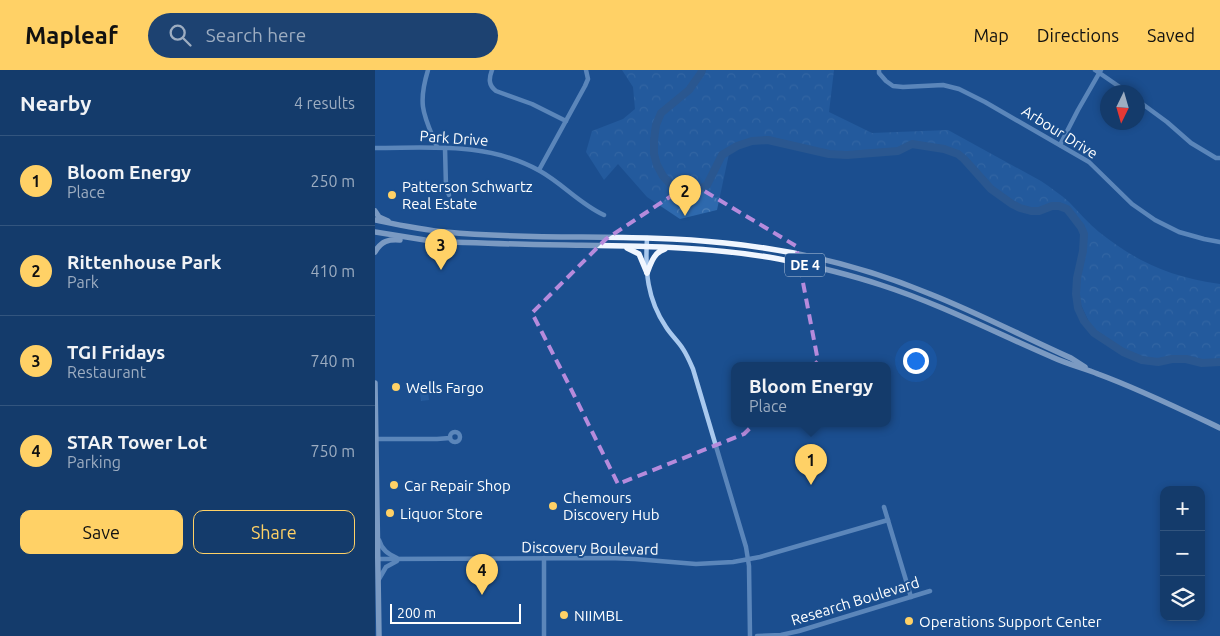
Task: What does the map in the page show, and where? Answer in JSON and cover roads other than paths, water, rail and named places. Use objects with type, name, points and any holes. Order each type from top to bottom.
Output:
[{"type":"main road","points":[[375,212],[379,217],[396,225]]},
{"type":"main road","name":"DE 4","points":[[375,220],[427,230],[467,234],[697,240],[765,248],[812,257],[864,271],[930,294],[1071,358],[1098,374]]},
{"type":"main road","name":"DE 4","points":[[375,232],[425,240],[680,248],[731,252],[805,264],[882,285],[927,302],[1068,364],[1098,374],[1167,403],[1220,428]]},
{"type":"main road","points":[[375,252],[382,243],[391,240],[425,240]]},
{"type":"main road","points":[[615,245],[639,254],[647,273]]},
{"type":"main road","points":[[647,273],[657,253],[662,250],[680,248]]},
{"type":"main road","points":[[375,383],[379,636]]},
{"type":"street","points":[[427,70],[423,86],[422,103],[437,148]]},
{"type":"street","points":[[491,70],[489,81],[491,87],[496,91],[532,104],[566,121]]},
{"type":"street","points":[[539,170],[588,79],[586,70]]},
{"type":"street","name":"Arbour Drive","points":[[879,70],[879,74],[893,86],[903,88],[943,85],[959,89],[985,102],[1089,162],[1132,204],[1155,220],[1179,232],[1220,242]]},
{"type":"street","points":[[1060,145],[1099,71],[1118,85]]},
{"type":"street","points":[[1145,106],[1191,143],[1216,158],[1220,158]]},
{"type":"street","name":"Park Drive","points":[[375,148],[466,148],[515,160],[539,170],[603,215]]},
{"type":"street","points":[[445,148],[446,187],[449,196]]},
{"type":"street","points":[[647,238],[647,273],[655,310],[684,350],[693,370],[737,515],[748,559],[750,636]]},
{"type":"street","points":[[376,439],[450,438]]},
{"type":"street","points":[[884,507],[911,597]]},
{"type":"street","name":"Discovery Boulevard","points":[[378,559],[622,558],[715,564],[760,557],[888,520]]},
{"type":"street","points":[[377,536],[385,552],[401,559]]},
{"type":"street","points":[[544,558],[544,636]]},
{"type":"street","points":[[378,581],[386,566],[401,559]]},
{"type":"street","name":"Research Boulevard","points":[[757,636],[791,633],[930,591]]},
{"type":"waterway","points":[[702,70],[689,90],[661,113],[656,125],[654,154],[657,165],[663,176],[673,187],[696,191],[707,185],[722,155],[737,146],[752,141],[768,140],[829,154],[847,155],[898,151],[912,144],[944,149],[958,154],[991,189],[1020,208],[1039,211],[1052,206],[1059,206],[1067,209],[1084,234],[1076,294],[1078,308],[1084,321],[1094,333],[1123,352],[1142,360],[1158,362],[1186,359],[1202,363],[1220,362]]},
{"type":"place","name":"Patterson Schwartz Real Estate","points":[[392,195]]},
{"type":"place","name":"Rittenhouse Park","points":[[685,216]]},
{"type":"place","name":"TGI Fridays","points":[[441,270]]},
{"type":"place","name":"Wells Fargo","points":[[396,387]]},
{"type":"place","name":"Car Repair Shop","points":[[394,485]]},
{"type":"place","name":"Bloom Energy","points":[[811,485]]},
{"type":"place","name":"Chemours Discovery Hub","points":[[553,506]]},
{"type":"place","name":"Liquor Store","points":[[390,513]]},
{"type":"place","name":"STAR Tower Lot","points":[[482,595]]},
{"type":"place","name":"NIIMBL","points":[[564,615]]},
{"type":"place","name":"Operations Support Center","points":[[909,621]]}]
